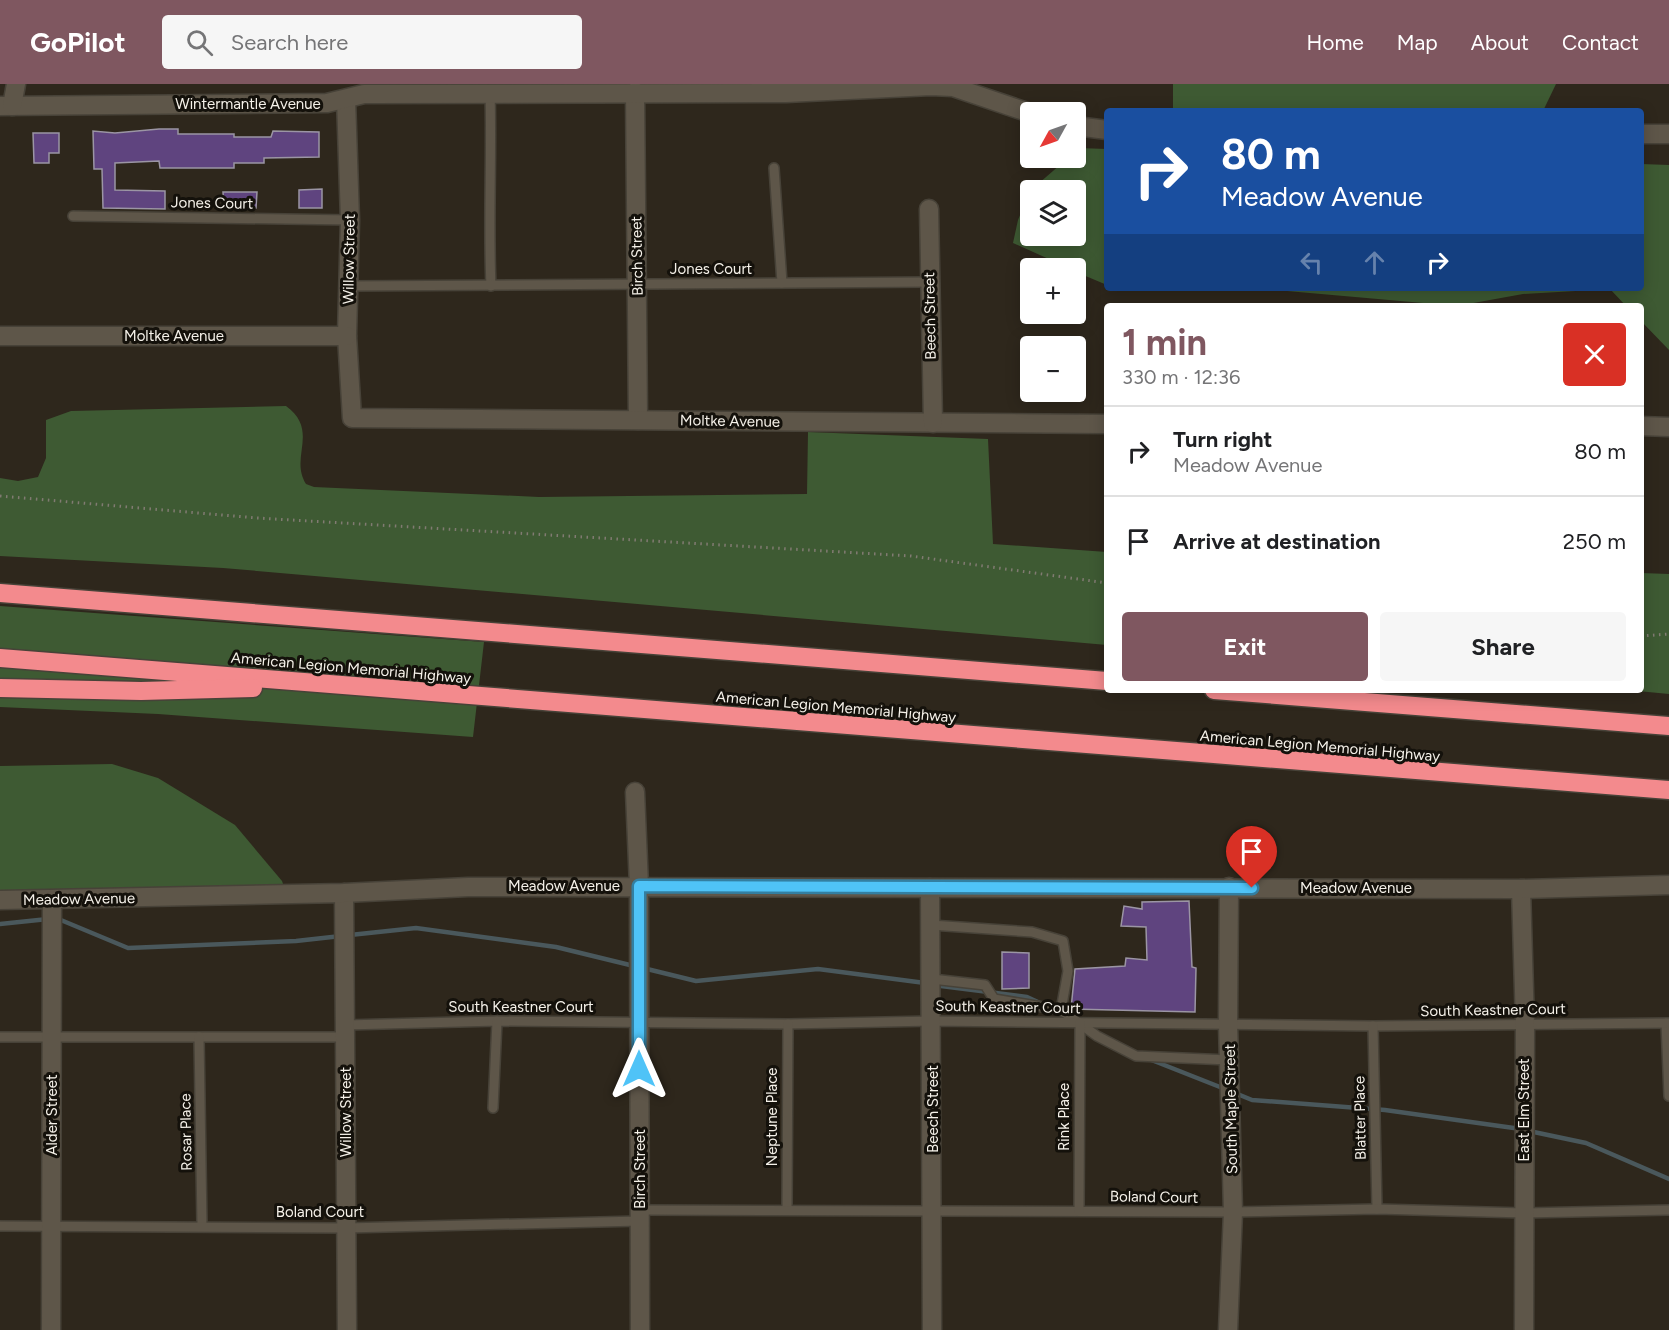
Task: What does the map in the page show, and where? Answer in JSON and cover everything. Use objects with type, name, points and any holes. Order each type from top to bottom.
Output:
[{"type":"highway","points":[[0,580],[71,598]]},
{"type":"highway","points":[[0,593],[1104,681]]},
{"type":"highway","name":"American Legion Memorial Highway","points":[[0,658],[1669,790]]},
{"type":"highway","points":[[0,688],[162,690],[341,685]]},
{"type":"highway","points":[[1253,693],[1669,726]]},
{"type":"street","points":[[6,106],[16,84]]},
{"type":"street","name":"Wintermantle Avenue","points":[[6,106],[327,103],[364,94],[786,93],[931,85],[953,87],[1020,110]]},
{"type":"street","name":"Birch Street","points":[[635,92],[638,420]]},
{"type":"street","name":"Willow Street","points":[[346,99],[350,220],[347,336],[352,418]]},
{"type":"street","points":[[1086,127],[1104,130]]},
{"type":"street","points":[[1644,134],[1669,134]]},
{"type":"street","name":"Beech Street","points":[[929,209],[933,423]]},
{"type":"street","name":"Moltke Avenue","points":[[0,336],[347,336]]},
{"type":"street","name":"Moltke Avenue","points":[[352,418],[1104,424]]},
{"type":"street","points":[[1644,426],[1669,427]]},
{"type":"street","name":"Birch Street","points":[[636,792],[639,886],[640,1330]]},
{"type":"street","name":"Meadow Avenue","points":[[0,900],[344,893],[468,887],[1521,889],[1669,885]]},
{"type":"street","name":"Beech Street","points":[[930,888],[932,1330]]},
{"type":"street","name":"South Maple Street","points":[[1228,1330],[1233,1212],[1228,1024],[1229,888]]},
{"type":"street","name":"East Elm Street","points":[[1521,889],[1525,1025],[1524,1330]]},
{"type":"street","name":"Willow Street","points":[[344,893],[347,1330]]},
{"type":"street","name":"Alder Street","points":[[51,1330],[52,900]]},
{"type":"lane","points":[[489,92],[493,169],[488,222],[491,286]]},
{"type":"lane","points":[[774,168],[782,283]]},
{"type":"lane","name":"Jones Court","points":[[73,216],[350,220]]},
{"type":"lane","name":"Jones Court","points":[[349,286],[929,282]]},
{"type":"lane","points":[[931,925],[1032,932],[1063,941],[1068,971],[1061,1010]]},
{"type":"lane","points":[[932,980],[985,985],[994,999],[1061,1010],[1096,1036],[1136,1056],[1229,1060]]},
{"type":"lane","points":[[493,1108],[497,1021]]},
{"type":"lane","name":"South Keastner Court","points":[[0,1037],[200,1037],[346,1031],[497,1021],[788,1024],[932,1021],[1373,1026],[1668,1023]]},
{"type":"lane","name":"Rink Place","points":[[1079,1211],[1080,1023]]},
{"type":"lane","points":[[1668,1023],[1669,1096]]},
{"type":"lane","name":"Neptune Place","points":[[787,1209],[788,1024]]},
{"type":"lane","name":"Blatter Place","points":[[1373,1026],[1377,1209]]},
{"type":"lane","name":"Rosar Place","points":[[200,1037],[202,1226]]},
{"type":"lane","name":"Boland Court","points":[[0,1226],[346,1228],[787,1209],[1233,1212],[1377,1209],[1524,1213],[1669,1210]]},
{"type":"path","points":[[0,496],[257,518],[911,556],[1104,583]]},
{"type":"path","points":[[1644,636],[1669,634]]},
{"type":"green space","points":[[1173,84],[1556,84],[1544,108],[1173,108]]},
{"type":"green space","points":[[1086,148],[1104,149],[1104,284],[1086,276],[1086,258],[1047,258],[1013,243],[1020,215],[1020,246],[1086,246],[1086,180],[1043,180],[1056,168],[1086,168]]},
{"type":"green space","points":[[1644,164],[1669,165],[1669,350],[1644,324],[1644,303],[1623,303],[1612,291],[1644,291]]},
{"type":"green space","points":[[1286,291],[1575,291],[1523,294],[1474,303],[1423,303]]},
{"type":"green space","points":[[286,406],[296,415],[301,425],[302,474],[306,484],[314,487],[539,497],[807,494],[808,432],[988,439],[993,544],[1104,552],[1104,645],[223,568],[0,556],[0,478],[18,481],[38,477],[46,458],[46,420],[71,411]]},
{"type":"green space","points":[[1644,573],[1669,574],[1669,694],[1644,692]]},
{"type":"green space","points":[[0,606],[484,642],[473,737],[158,714],[0,707]]},
{"type":"green space","points":[[112,764],[158,778],[235,825],[282,881],[289,901],[0,904],[0,766]]},
{"type":"building","points":[[178,129],[178,134],[234,134],[234,137],[271,137],[273,131],[319,132],[319,157],[264,158],[264,163],[234,163],[234,168],[160,168],[159,161],[115,163],[115,190],[165,191],[165,209],[103,208],[102,169],[94,169],[93,131],[115,133]]},
{"type":"building","points":[[33,133],[59,133],[59,153],[49,153],[49,163],[34,163]]},
{"type":"building","points":[[322,189],[322,208],[299,208],[299,190]]},
{"type":"building","points":[[223,192],[257,192],[256,208],[224,208]]},
{"type":"building","points":[[1189,901],[1192,967],[1196,968],[1195,1012],[1071,1009],[1075,969],[1125,966],[1126,958],[1147,960],[1146,927],[1121,926],[1124,906],[1142,909],[1142,902]]},
{"type":"building","points":[[1002,952],[1029,953],[1029,988],[1002,989]]},
{"type":"waterway","points":[[56,918],[128,948],[296,941],[341,936]]},
{"type":"waterway","points":[[0,924],[48,919]]},
{"type":"waterway","points":[[350,935],[416,928],[556,947],[634,966]]},
{"type":"waterway","points":[[643,968],[696,981],[818,969],[925,983]]},
{"type":"waterway","points":[[933,985],[1027,997],[1040,1003]]},
{"type":"waterway","points":[[1149,1059],[1225,1089]]},
{"type":"waterway","points":[[1235,1093],[1252,1100],[1385,1110],[1521,1129]]},
{"type":"waterway","points":[[1529,1131],[1586,1143],[1669,1179]]},
{"type":"route","points":[[639,1069],[639,886],[1252,888]]}]
